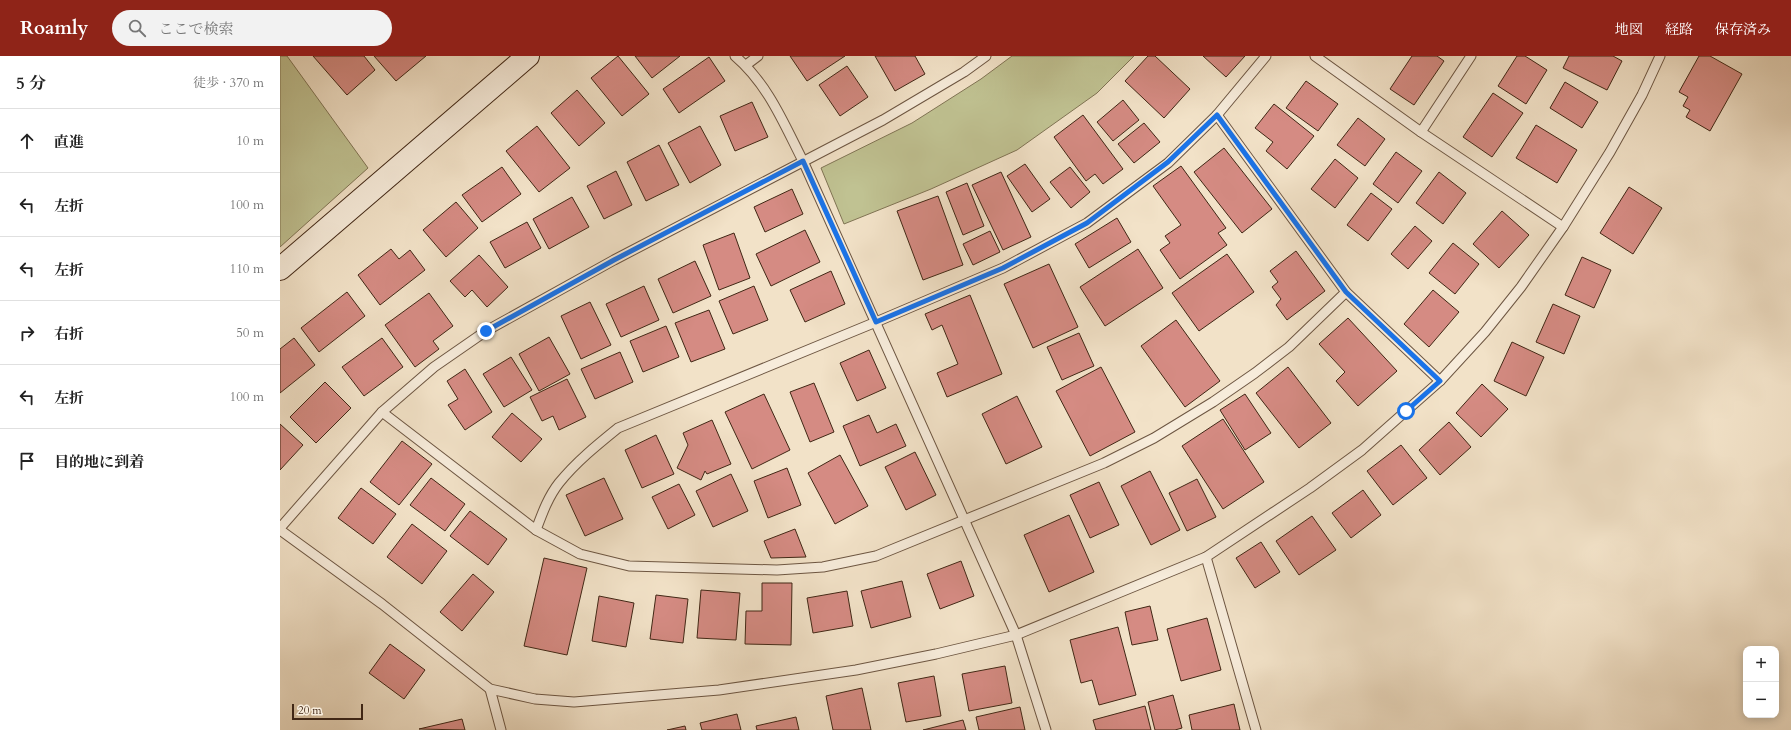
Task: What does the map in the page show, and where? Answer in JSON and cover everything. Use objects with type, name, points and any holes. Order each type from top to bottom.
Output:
[{"type":"street","points":[[280,270],[528,56]]},
{"type":"lane","points":[[735,56],[746,65],[772,98],[803,161],[966,520],[1016,635],[1046,730]]},
{"type":"lane","points":[[746,65],[758,56]]},
{"type":"lane","points":[[986,56],[964,72],[883,120],[614,260],[486,331],[434,367],[382,412],[280,529],[382,604],[490,689],[535,699],[574,702],[720,690],[856,670],[936,654],[1016,635],[1206,557],[1310,488],[1362,450],[1440,381],[1485,332],[1521,287],[1562,227],[1610,152],[1642,95],[1660,56]]},
{"type":"lane","points":[[536,530],[545,508],[558,484],[588,452],[618,428],[1003,268],[1087,223],[1168,162],[1217,115],[1266,56]]},
{"type":"lane","points":[[1315,56],[1421,132],[1562,227]]},
{"type":"lane","points":[[1421,132],[1471,56]]},
{"type":"lane","points":[[1217,115],[1346,292],[1440,381]]},
{"type":"lane","points":[[382,412],[536,530],[580,554],[629,566],[777,570],[823,567],[876,556],[1104,463],[1154,438],[1213,402],[1289,347],[1346,292]]},
{"type":"lane","points":[[1206,557],[1256,730]]},
{"type":"lane","points":[[490,689],[501,730]]},
{"type":"green space","points":[[280,56],[287,56],[368,168],[280,247]]},
{"type":"green space","points":[[1012,56],[1134,56],[1097,93],[1017,150],[931,189],[844,224],[821,168],[912,123],[981,79]]},
{"type":"building","points":[[313,56],[364,56],[375,70],[347,95]]},
{"type":"building","points":[[374,56],[426,56],[396,81]]},
{"type":"building","points":[[618,56],[649,94],[622,116],[591,78]]},
{"type":"building","points":[[635,56],[680,56],[652,78]]},
{"type":"building","points":[[790,56],[845,56],[807,81]]},
{"type":"building","points":[[875,56],[915,56],[925,74],[895,91]]},
{"type":"building","points":[[1148,56],[1155,56],[1190,89],[1164,118],[1125,81]]},
{"type":"building","points":[[1203,56],[1245,56],[1226,77]]},
{"type":"building","points":[[1412,56],[1437,56],[1444,61],[1414,105],[1390,89]]},
{"type":"building","points":[[1517,56],[1525,56],[1547,70],[1526,104],[1498,86]]},
{"type":"building","points":[[1569,56],[1613,56],[1622,61],[1607,90],[1563,68]]},
{"type":"building","points":[[1699,56],[1710,56],[1742,74],[1710,131],[1686,117],[1690,110],[1683,106],[1688,97],[1679,92]]},
{"type":"building","points":[[709,57],[725,81],[679,113],[663,89]]},
{"type":"building","points":[[847,66],[868,97],[840,116],[819,85]]},
{"type":"building","points":[[1306,81],[1338,104],[1318,131],[1286,108]]},
{"type":"building","points":[[1565,82],[1598,102],[1582,128],[1550,108]]},
{"type":"building","points":[[577,90],[605,123],[579,146],[551,113]]},
{"type":"building","points":[[1493,93],[1523,113],[1492,157],[1463,137]]},
{"type":"building","points":[[1123,100],[1139,120],[1113,141],[1097,122]]},
{"type":"building","points":[[752,102],[768,137],[735,151],[720,116]]},
{"type":"building","points":[[1274,104],[1314,136],[1287,169],[1266,151],[1273,142],[1255,128]]},
{"type":"building","points":[[1083,115],[1123,169],[1103,184],[1095,174],[1086,181],[1054,137]]},
{"type":"building","points":[[1358,118],[1385,139],[1365,166],[1337,145]]},
{"type":"building","points":[[1144,123],[1160,142],[1134,163],[1118,144]]},
{"type":"building","points":[[1536,125],[1577,150],[1557,183],[1516,158]]},
{"type":"building","points":[[537,126],[570,168],[539,192],[506,151]]},
{"type":"building","points":[[700,126],[721,165],[690,183],[668,143]]},
{"type":"building","points":[[659,145],[679,185],[646,201],[627,162]]},
{"type":"building","points":[[1224,148],[1272,209],[1242,233],[1194,172]]},
{"type":"building","points":[[1396,152],[1422,171],[1398,203],[1373,184]]},
{"type":"building","points":[[1335,159],[1358,178],[1335,208],[1311,189]]},
{"type":"building","points":[[1025,164],[1050,199],[1032,212],[1007,176]]},
{"type":"building","points":[[1181,166],[1226,228],[1218,233],[1227,245],[1180,279],[1160,250],[1170,243],[1165,236],[1181,225],[1153,186]]},
{"type":"building","points":[[502,167],[521,194],[482,222],[462,195]]},
{"type":"building","points":[[1070,167],[1090,192],[1071,208],[1050,182]]},
{"type":"building","points":[[616,171],[632,205],[604,219],[587,186]]},
{"type":"building","points":[[1001,172],[1031,237],[1003,250],[972,185]]},
{"type":"building","points":[[1439,172],[1466,193],[1443,224],[1416,203]]},
{"type":"building","points":[[967,183],[984,226],[963,235],[946,192]]},
{"type":"building","points":[[1629,187],[1662,208],[1633,254],[1600,233]]},
{"type":"building","points":[[792,189],[803,214],[765,232],[754,207]]},
{"type":"building","points":[[1371,193],[1392,209],[1368,241],[1347,225]]},
{"type":"building","points":[[938,196],[963,265],[923,280],[897,211]]},
{"type":"building","points":[[572,197],[589,227],[549,249],[533,219]]},
{"type":"building","points":[[456,202],[478,228],[446,257],[423,230]]},
{"type":"building","points":[[1502,211],[1529,235],[1499,268],[1473,244]]},
{"type":"building","points":[[1117,218],[1131,242],[1089,268],[1075,244]]},
{"type":"building","points":[[527,222],[541,248],[505,268],[490,242]]},
{"type":"building","points":[[1415,226],[1432,241],[1408,269],[1391,254]]},
{"type":"building","points":[[805,230],[820,262],[771,286],[756,254]]},
{"type":"building","points":[[990,231],[1000,252],[973,265],[963,244]]},
{"type":"building","points":[[734,233],[750,278],[719,290],[703,245]]},
{"type":"building","points":[[1453,243],[1479,264],[1455,294],[1429,273]]},
{"type":"building","points":[[391,249],[399,259],[410,250],[425,270],[380,305],[358,275]]},
{"type":"building","points":[[1138,249],[1163,288],[1105,326],[1080,287]]},
{"type":"building","points":[[1296,251],[1325,291],[1287,320],[1276,305],[1281,299],[1272,287],[1278,282],[1270,271]]},
{"type":"building","points":[[1227,254],[1254,292],[1199,331],[1172,293]]},
{"type":"building","points":[[479,255],[508,287],[487,307],[472,290],[465,297],[450,281]]},
{"type":"building","points":[[1582,257],[1611,270],[1594,308],[1565,295]]},
{"type":"building","points":[[695,261],[711,296],[673,313],[658,279]]},
{"type":"building","points":[[1049,264],[1078,327],[1033,348],[1004,284]]},
{"type":"building","points":[[831,271],[845,304],[805,322],[790,290]]},
{"type":"building","points":[[644,286],[659,320],[621,337],[606,304]]},
{"type":"building","points":[[754,286],[768,320],[733,334],[719,301]]},
{"type":"building","points":[[1433,290],[1459,312],[1429,347],[1404,324]]},
{"type":"building","points":[[347,292],[365,316],[319,352],[301,328]]},
{"type":"building","points":[[429,293],[453,326],[433,341],[439,349],[415,367],[385,325]]},
{"type":"building","points":[[970,295],[1002,374],[947,397],[937,373],[958,364],[942,325],[932,330],[925,314]]},
{"type":"building","points":[[590,302],[611,345],[581,359],[561,316]]},
{"type":"building","points":[[1553,304],[1580,316],[1564,354],[1536,342]]},
{"type":"building","points":[[709,310],[725,349],[691,362],[675,323]]},
{"type":"building","points":[[1348,318],[1397,371],[1358,406],[1336,381],[1345,372],[1319,344]]},
{"type":"building","points":[[1176,320],[1220,381],[1185,407],[1141,346]]},
{"type":"building","points":[[666,326],[679,357],[643,372],[630,341]]},
{"type":"building","points":[[1079,333],[1094,366],[1062,380],[1047,347]]},
{"type":"building","points":[[549,337],[570,374],[539,391],[519,354]]},
{"type":"building","points":[[294,338],[315,365],[280,393],[280,349]]},
{"type":"building","points":[[382,338],[403,367],[364,396],[342,367]]},
{"type":"building","points":[[1512,342],[1544,357],[1526,396],[1494,381]]},
{"type":"building","points":[[869,350],[886,388],[857,401],[840,363]]},
{"type":"building","points":[[620,352],[633,382],[595,399],[581,369]]},
{"type":"building","points":[[511,357],[532,390],[504,407],[483,374]]},
{"type":"building","points":[[1101,367],[1135,432],[1090,456],[1056,391]]},
{"type":"building","points":[[1288,367],[1331,423],[1299,448],[1256,393]]},
{"type":"building","points":[[465,369],[492,412],[465,430],[448,405],[458,399],[447,381]]},
{"type":"building","points":[[567,379],[586,417],[559,430],[553,416],[542,421],[530,397]]},
{"type":"building","points":[[325,382],[351,408],[316,443],[290,417]]},
{"type":"building","points":[[814,383],[834,432],[810,442],[790,392]]},
{"type":"building","points":[[1482,384],[1508,409],[1481,437],[1456,413]]},
{"type":"building","points":[[764,394],[790,450],[752,469],[725,412]]},
{"type":"building","points":[[1245,394],[1271,433],[1245,450],[1220,410]]},
{"type":"building","points":[[1017,396],[1042,447],[1006,464],[982,414]]},
{"type":"building","points":[[512,413],[542,439],[521,462],[492,437]]},
{"type":"building","points":[[869,415],[877,433],[896,424],[906,446],[860,466],[843,426]]},
{"type":"building","points":[[1223,419],[1264,482],[1223,509],[1182,446]]},
{"type":"building","points":[[712,420],[731,464],[707,474],[705,471],[701,480],[677,468],[688,445],[683,433]]},
{"type":"building","points":[[1449,422],[1471,447],[1440,475],[1419,450]]},
{"type":"building","points":[[280,424],[303,445],[280,470]]},
{"type":"building","points":[[656,435],[674,474],[642,488],[625,450]]},
{"type":"building","points":[[402,441],[432,464],[399,505],[370,482]]},
{"type":"building","points":[[1401,445],[1427,478],[1393,505],[1367,471]]},
{"type":"building","points":[[915,452],[936,495],[906,510],[885,467]]},
{"type":"building","points":[[840,455],[868,506],[835,524],[808,473]]},
{"type":"building","points":[[787,468],[801,505],[768,518],[754,481]]},
{"type":"building","points":[[1150,471],[1180,530],[1151,545],[1121,486]]},
{"type":"building","points":[[731,474],[748,511],[713,527],[696,491]]},
{"type":"building","points":[[431,478],[465,504],[445,531],[410,505]]},
{"type":"building","points":[[604,478],[623,519],[585,536],[566,495]]},
{"type":"building","points":[[1197,479],[1216,517],[1187,531],[1169,493]]},
{"type":"building","points":[[1099,482],[1119,525],[1090,538],[1070,495]]},
{"type":"building","points":[[679,484],[695,515],[668,529],[652,497]]},
{"type":"building","points":[[361,488],[396,514],[373,544],[338,518]]},
{"type":"building","points":[[1363,490],[1381,515],[1351,538],[1332,513]]},
{"type":"building","points":[[470,511],[507,539],[488,565],[450,536]]},
{"type":"building","points":[[1069,515],[1094,572],[1049,592],[1024,535]]},
{"type":"building","points":[[1312,516],[1336,550],[1299,575],[1276,541]]},
{"type":"building","points":[[412,524],[447,551],[422,584],[387,557]]},
{"type":"building","points":[[795,529],[806,557],[771,558],[764,541]]},
{"type":"building","points":[[1261,542],[1280,572],[1255,588],[1236,558]]},
{"type":"building","points":[[544,558],[587,568],[567,655],[524,646]]},
{"type":"building","points":[[961,561],[974,596],[940,609],[927,574]]},
{"type":"building","points":[[473,574],[494,592],[462,631],[440,612]]},
{"type":"building","points":[[902,581],[911,617],[871,628],[861,591]]},
{"type":"building","points":[[762,583],[792,583],[791,645],[745,644],[746,611],[762,611]]},
{"type":"building","points":[[701,590],[740,593],[736,640],[697,638]]},
{"type":"building","points":[[847,591],[853,626],[813,633],[807,598]]},
{"type":"building","points":[[656,595],[688,599],[683,643],[650,639]]},
{"type":"building","points":[[599,596],[634,603],[626,647],[592,641]]},
{"type":"building","points":[[1150,606],[1158,640],[1132,645],[1125,612]]},
{"type":"building","points":[[1207,618],[1221,670],[1181,681],[1167,629]]},
{"type":"building","points":[[1118,627],[1136,695],[1099,705],[1092,680],[1081,683],[1070,640]]},
{"type":"building","points":[[390,644],[425,670],[404,699],[369,673]]},
{"type":"building","points":[[1005,666],[1012,703],[969,711],[962,674]]},
{"type":"building","points":[[934,676],[941,716],[906,722],[898,683]]},
{"type":"building","points":[[862,688],[871,730],[833,730],[826,696]]},
{"type":"building","points":[[1173,695],[1182,728],[1175,730],[1155,730],[1148,702]]},
{"type":"building","points":[[1234,704],[1240,730],[1192,730],[1189,715]]},
{"type":"building","points":[[1145,706],[1151,730],[1096,730],[1093,720]]},
{"type":"building","points":[[1020,707],[1025,730],[979,730],[976,717]]},
{"type":"building","points":[[737,714],[741,730],[702,730],[700,723]]},
{"type":"building","points":[[796,717],[799,730],[757,730],[756,726]]},
{"type":"building","points":[[462,719],[465,730],[419,729]]},
{"type":"building","points":[[963,720],[966,730],[923,730]]},
{"type":"building","points":[[685,726],[686,730],[667,730]]},
{"type":"route","points":[[486,331],[614,260],[803,161],[876,322],[1003,268],[1087,223],[1168,162],[1217,115],[1346,292],[1440,381],[1406,411]]}]
